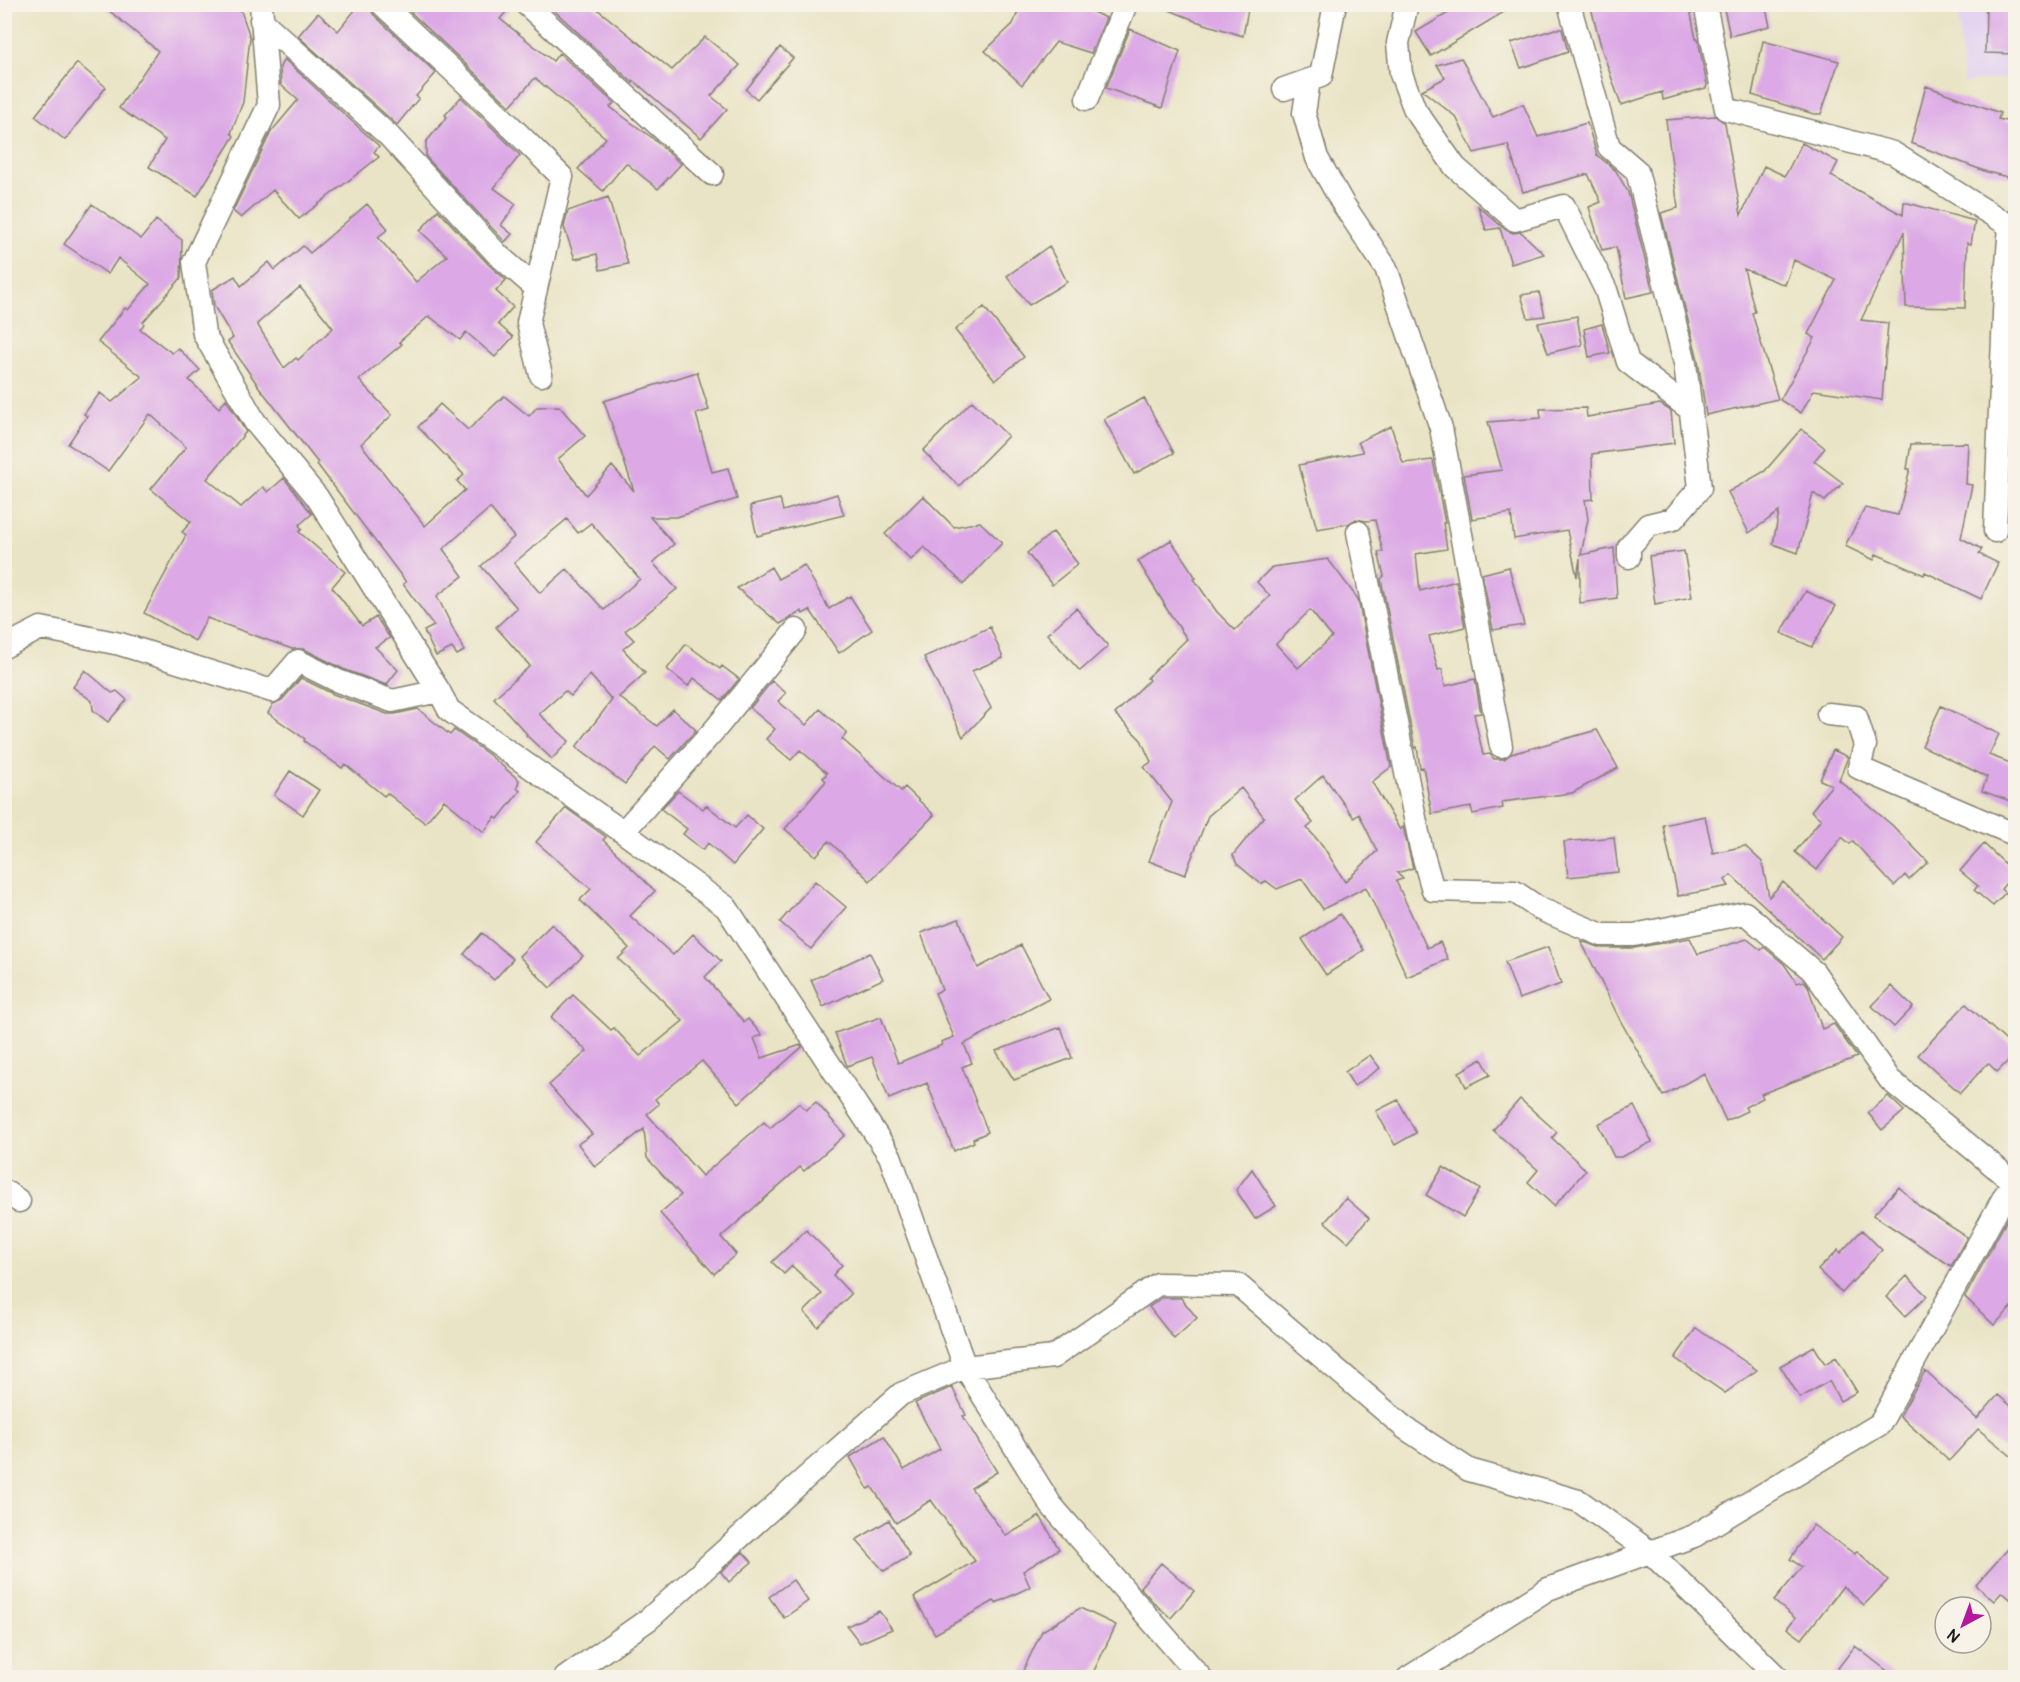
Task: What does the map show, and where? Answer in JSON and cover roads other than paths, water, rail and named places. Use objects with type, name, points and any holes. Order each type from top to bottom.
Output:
[{"type":"street","points":[[382,4],[562,177],[528,323],[541,375]]},
{"type":"street","points":[[526,4],[712,174]]},
{"type":"street","points":[[1088,99],[1126,4]]},
{"type":"street","points":[[1284,88],[1321,76],[1335,4]]},
{"type":"street","points":[[1407,4],[1398,43],[1401,74],[1415,110],[1455,167],[1515,220],[1564,206],[1605,290],[1628,362],[1691,410]]},
{"type":"street","points":[[1569,4],[1609,147],[1637,171],[1685,363],[1700,488],[1673,519],[1648,525],[1629,547],[1629,557]]},
{"type":"street","points":[[1705,4],[1726,109],[1893,153],[2010,226],[2010,290],[1995,531]]},
{"type":"street","points":[[261,12],[389,136],[498,255],[536,288]]},
{"type":"street","points":[[261,12],[269,105],[194,262],[204,334],[255,422],[317,497],[439,691],[448,710],[726,907],[890,1156],[965,1367],[1051,1505],[1201,1677]]},
{"type":"street","points":[[1309,80],[1304,113],[1317,158],[1342,204],[1386,268],[1440,428],[1501,746]]},
{"type":"street","points":[[1358,532],[1421,848],[1432,890],[1515,892],[1540,909],[1602,935],[1634,935],[1745,913],[1814,972],[1890,1080],[2014,1178],[1880,1424],[1694,1536],[1548,1589],[1408,1677]]},
{"type":"street","points":[[4,647],[41,628],[120,644],[272,691],[298,660],[338,681],[392,701],[439,691]]},
{"type":"street","points":[[623,832],[717,727],[796,630]]},
{"type":"street","points":[[1828,714],[1856,717],[1865,745],[1859,768],[2016,835]]},
{"type":"street","points":[[565,1677],[650,1619],[901,1394],[965,1367],[1053,1358],[1158,1284],[1238,1285],[1405,1428],[1469,1470],[1579,1501],[1650,1551],[1778,1677]]}]
